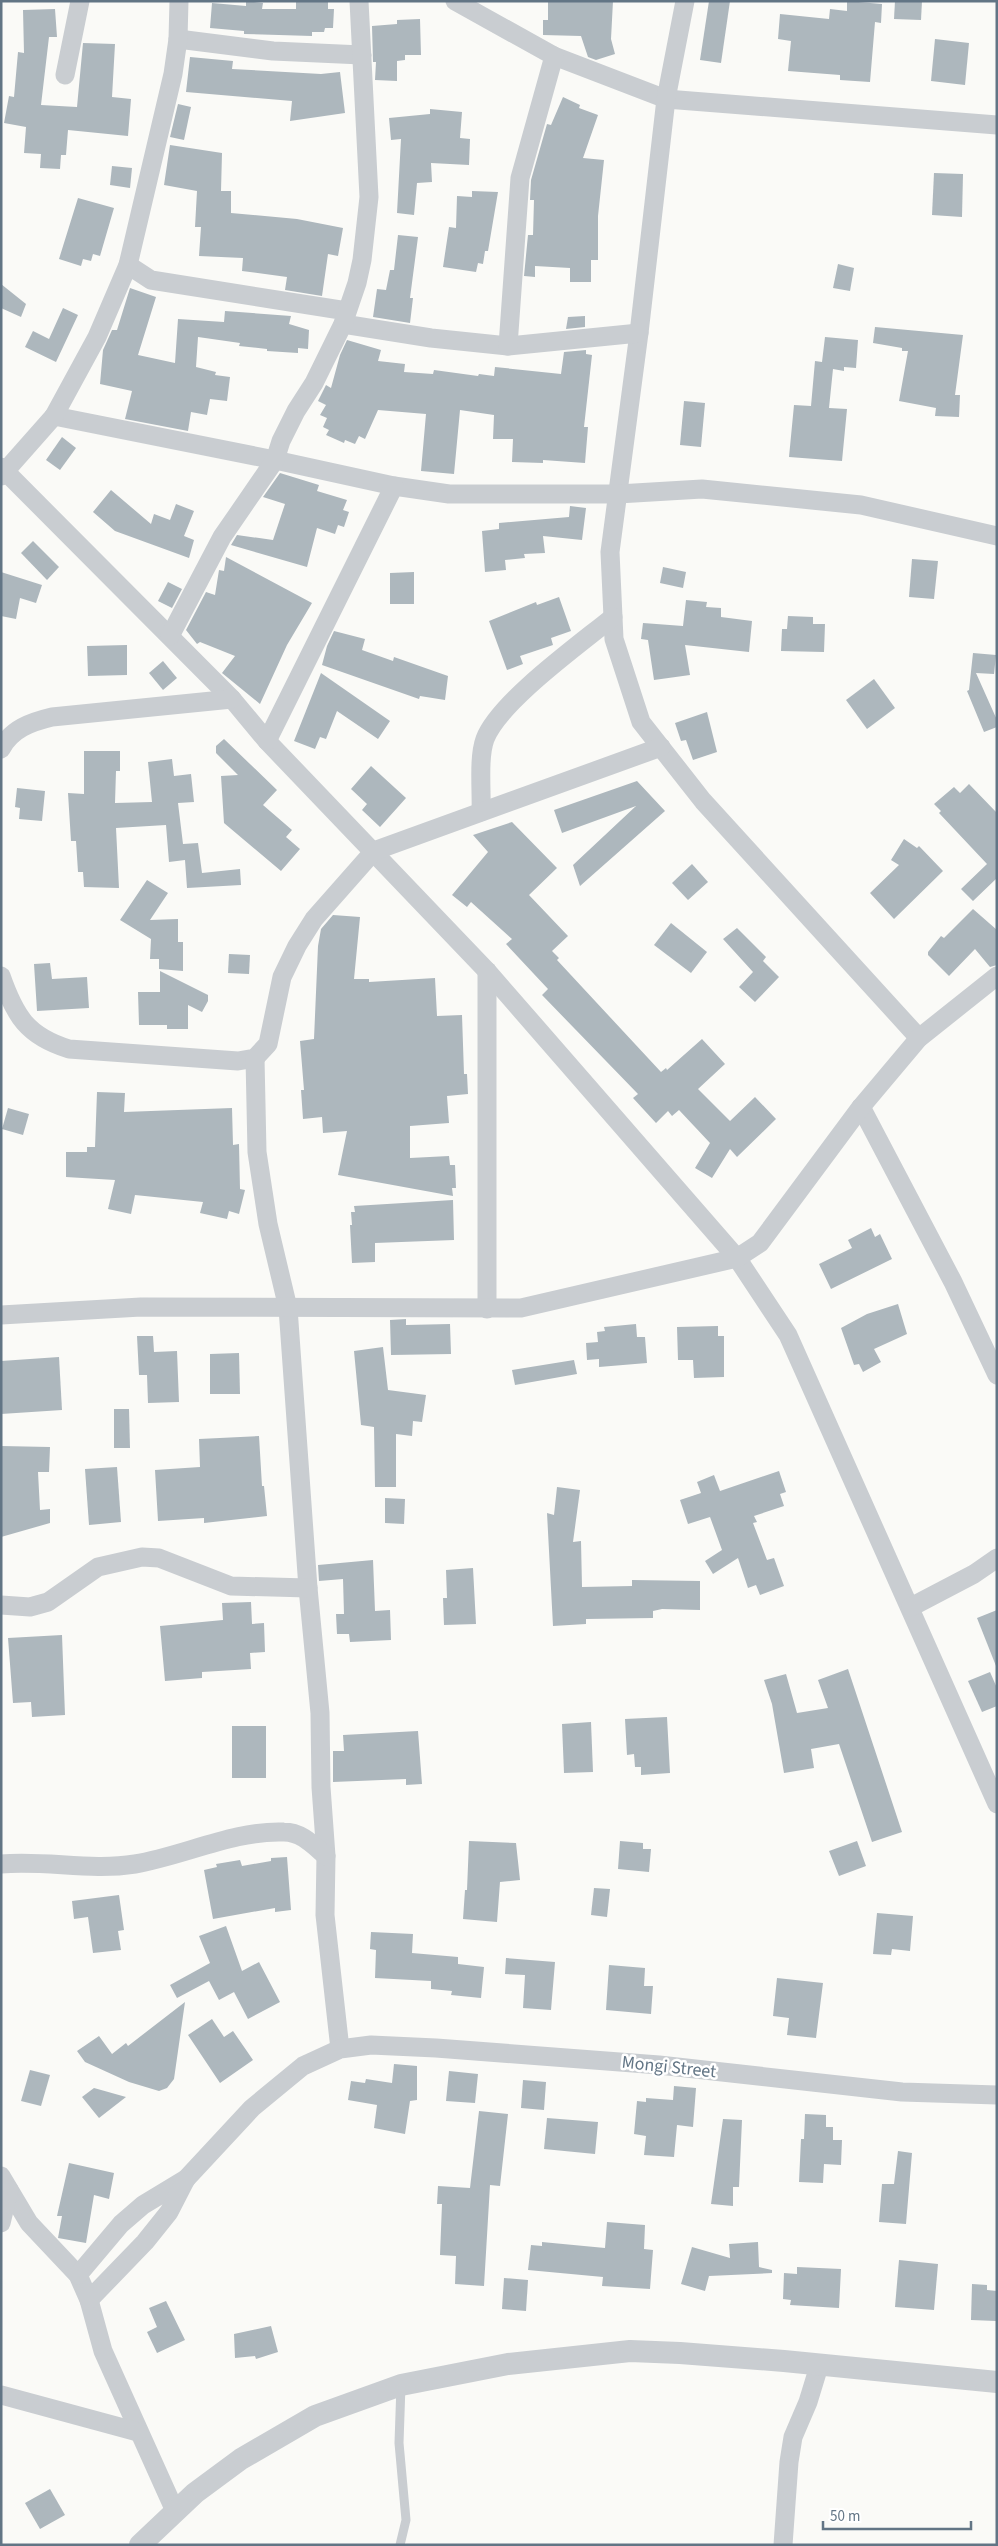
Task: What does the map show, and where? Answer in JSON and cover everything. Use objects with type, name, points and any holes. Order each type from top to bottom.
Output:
[{"type":"street","points":[[65,75],[80,1]]},
{"type":"street","points":[[179,1],[178,39],[173,74],[128,265],[97,337],[54,416],[3,472],[232,699],[268,742],[487,971],[737,1258],[788,1335],[997,1804]]},
{"type":"street","points":[[170,636],[222,537],[275,460],[281,441],[296,411],[314,383],[345,318],[362,260],[369,198],[359,1]]},
{"type":"street","points":[[455,1],[554,56],[666,99],[997,125]]},
{"type":"street","points":[[685,1],[666,99],[639,333],[610,552],[614,639],[641,722],[703,802],[919,1038]]},
{"type":"street","points":[[178,39],[273,52],[362,55]]},
{"type":"street","points":[[508,346],[520,178],[554,56]]},
{"type":"street","points":[[128,265],[151,280],[345,318],[431,338],[508,346],[639,333]]},
{"type":"street","points":[[54,416],[394,486],[449,494],[618,494],[702,489],[861,505],[997,536]]},
{"type":"street","points":[[268,742],[394,486]]},
{"type":"street","points":[[481,812],[482,754],[485,740],[492,726],[516,698],[613,617]]},
{"type":"street","points":[[1,749],[15,732],[32,722],[52,717],[232,699]]},
{"type":"street","points":[[1,976],[12,1007],[34,1032],[48,1042],[70,1048],[238,1061],[254,1058],[268,1044],[282,977],[297,946],[314,920],[374,851],[661,747]]},
{"type":"street","points":[[487,971],[487,1309]]},
{"type":"street","points":[[1,1315],[141,1307],[521,1308],[737,1258],[760,1243],[766,1236],[862,1107],[919,1038],[997,976]]},
{"type":"street","points":[[254,1058],[258,1152],[268,1224],[288,1308],[308,1588],[320,1713],[321,1787],[326,1856],[325,1915],[340,2049]]},
{"type":"street","points":[[862,1107],[953,1282],[997,1375]]},
{"type":"street","points":[[1,1605],[30,1607],[48,1602],[98,1566],[142,1557],[159,1558],[212,1581],[231,1586],[308,1588]]},
{"type":"street","points":[[910,1607],[974,1574],[997,1558]]},
{"type":"street","points":[[1,1864],[24,1863],[91,1867],[136,1864],[242,1837],[282,1832],[304,1837],[326,1856]]},
{"type":"street","name":"Mongi Street","points":[[186,2179],[252,2108],[304,2066],[340,2049],[371,2045],[659,2064],[902,2092],[997,2095]]},
{"type":"street","points":[[78,2275],[121,2224],[143,2205],[186,2179]]},
{"type":"street","points":[[89,2300],[151,2235],[168,2212],[186,2179]]},
{"type":"street","points":[[5,2183],[29,2223],[78,2275],[89,2300],[103,2350],[138,2432],[175,2511]]},
{"type":"street","points":[[1,2224],[5,2183]]},
{"type":"street","points":[[140,2545],[175,2511],[241,2459],[315,2416],[401,2385],[508,2364],[630,2351],[775,2360],[819,2366],[997,2382]]},
{"type":"street","points":[[783,2545],[789,2462],[793,2437],[808,2402],[819,2366]]},
{"type":"street","points":[[1,2395],[138,2432]]},
{"type":"lane","points":[[400,2545],[406,2520],[399,2444],[401,2385]]},
{"type":"building","points":[[246,1],[263,3],[262,9],[296,9],[296,1],[328,1],[328,9],[334,9],[333,28],[325,28],[324,32],[312,32],[312,36],[244,34],[244,31],[210,28],[212,3],[246,6]]},
{"type":"building","points":[[548,1],[613,1],[611,39],[615,54],[596,60],[588,57],[581,36],[543,35],[543,20],[548,20]]},
{"type":"building","points":[[709,1],[730,1],[721,63],[700,60]]},
{"type":"building","points":[[847,1],[882,4],[881,23],[875,22],[870,82],[840,80],[840,75],[788,71],[791,41],[778,39],[780,14],[829,19],[830,9],[847,11]]},
{"type":"building","points":[[895,1],[922,1],[921,20],[894,19]]},
{"type":"building","points":[[55,9],[57,37],[49,37],[41,105],[77,107],[83,43],[115,44],[112,97],[131,99],[128,136],[68,130],[66,155],[61,155],[60,169],[40,168],[41,154],[24,153],[26,127],[4,123],[9,96],[14,97],[18,52],[24,53],[23,10]]},
{"type":"building","points":[[420,19],[421,55],[405,55],[405,60],[397,61],[397,81],[375,80],[376,62],[373,62],[372,26],[397,24],[397,20]]},
{"type":"building","points":[[935,39],[969,43],[965,85],[931,81]]},
{"type":"building","points":[[190,57],[233,61],[232,69],[321,74],[340,72],[345,113],[290,121],[292,101],[186,92]]},
{"type":"building","points":[[563,97],[580,105],[579,108],[598,115],[583,158],[604,160],[598,216],[598,260],[591,260],[591,282],[570,282],[570,268],[535,266],[535,277],[524,276],[528,235],[533,235],[534,200],[530,200],[531,180],[547,124],[551,125]]},
{"type":"building","points":[[178,104],[191,107],[184,140],[170,137]]},
{"type":"building","points":[[430,109],[462,112],[460,138],[470,139],[469,165],[431,163],[432,182],[417,183],[414,215],[397,213],[401,139],[391,140],[389,118],[430,114]]},
{"type":"building","points":[[170,145],[222,153],[221,191],[231,191],[231,213],[297,219],[343,228],[338,256],[328,254],[322,296],[285,290],[287,277],[242,271],[243,258],[199,256],[201,227],[195,227],[197,191],[164,185]]},
{"type":"building","points":[[112,166],[132,168],[130,188],[110,185]]},
{"type":"building","points":[[934,173],[963,174],[962,217],[932,215]]},
{"type":"building","points":[[472,191],[498,192],[488,251],[485,251],[483,264],[478,263],[476,272],[443,267],[449,227],[456,228],[457,196],[472,197]]},
{"type":"building","points":[[78,198],[114,208],[100,256],[93,254],[91,261],[83,259],[81,266],[59,259]]},
{"type":"building","points":[[398,235],[418,237],[410,298],[413,298],[410,323],[373,317],[377,289],[386,290],[390,270],[394,270]]},
{"type":"building","points":[[838,264],[854,268],[850,291],[833,288]]},
{"type":"building","points":[[1,284],[26,304],[21,317],[1,308]]},
{"type":"building","points":[[130,288],[156,297],[138,355],[175,363],[178,319],[224,322],[225,311],[291,316],[289,324],[309,330],[308,349],[298,348],[298,353],[267,351],[267,349],[239,346],[240,343],[198,337],[196,367],[216,372],[215,375],[230,377],[227,401],[210,399],[207,415],[191,412],[188,431],[125,419],[132,391],[100,384],[103,350],[112,330],[117,330]]},
{"type":"building","points":[[63,308],[78,315],[56,362],[25,347],[33,331],[49,339]]},
{"type":"building","points":[[585,316],[585,327],[566,329],[568,317]]},
{"type":"building","points":[[875,327],[963,335],[955,395],[960,395],[959,417],[935,416],[936,408],[899,401],[908,351],[902,351],[902,348],[873,343]]},
{"type":"building","points":[[825,337],[858,340],[856,368],[844,367],[844,371],[833,369],[829,408],[847,409],[842,461],[789,457],[794,405],[811,406],[815,361],[822,362]]},
{"type":"building","points":[[347,340],[381,350],[378,361],[405,364],[404,372],[433,374],[434,370],[478,376],[479,374],[494,376],[495,367],[561,374],[564,352],[586,350],[586,354],[592,355],[584,427],[588,427],[585,463],[543,460],[543,463],[512,462],[513,439],[493,439],[494,415],[460,410],[454,474],[421,471],[426,414],[378,410],[365,439],[359,436],[355,444],[345,440],[344,443],[326,435],[329,430],[323,427],[327,418],[320,415],[326,405],[318,401],[326,385],[331,388],[340,355]]},
{"type":"building","points":[[684,401],[705,403],[701,447],[680,445]]},
{"type":"building","points":[[62,437],[76,448],[60,470],[46,460]]},
{"type":"building","points":[[280,473],[319,485],[317,491],[347,500],[343,510],[349,512],[344,527],[338,525],[335,534],[317,528],[307,567],[231,545],[237,535],[273,540],[285,504],[263,497]]},
{"type":"building","points":[[111,490],[151,524],[154,514],[170,520],[176,504],[194,511],[184,536],[194,540],[189,558],[115,531],[93,512]]},
{"type":"building","points":[[570,506],[586,508],[582,540],[543,536],[545,553],[524,554],[525,558],[505,560],[506,570],[485,572],[482,531],[499,529],[499,523],[569,517]]},
{"type":"building","points":[[33,541],[59,567],[47,580],[21,553]]},
{"type":"building","points":[[226,557],[312,603],[287,645],[260,704],[222,673],[235,656],[200,642],[197,644],[186,630],[206,592],[215,595],[219,570],[224,571]]},
{"type":"building","points":[[912,559],[938,561],[934,599],[909,597]]},
{"type":"building","points":[[663,567],[686,572],[683,588],[660,583]]},
{"type":"building","points":[[1,572],[42,585],[36,603],[20,598],[16,619],[1,616]]},
{"type":"building","points":[[414,572],[414,604],[390,604],[390,573]]},
{"type":"building","points":[[168,582],[182,589],[172,608],[158,601]]},
{"type":"building","points":[[559,597],[571,631],[551,638],[553,645],[520,656],[523,664],[507,670],[489,621],[536,602],[537,605]]},
{"type":"building","points":[[686,600],[707,602],[706,607],[721,608],[721,617],[752,621],[749,652],[685,645],[690,675],[654,680],[648,640],[641,639],[643,623],[683,626]]},
{"type":"building","points":[[788,616],[813,617],[813,624],[825,624],[824,652],[781,651],[782,629],[787,629]]},
{"type":"building","points":[[334,631],[365,639],[362,650],[393,661],[394,657],[448,676],[445,700],[420,696],[419,699],[322,665],[327,646]]},
{"type":"building","points":[[127,645],[127,675],[88,676],[87,646]]},
{"type":"building","points":[[973,653],[996,655],[994,674],[976,673],[997,720],[997,727],[984,732],[967,691],[969,690]]},
{"type":"building","points":[[163,661],[177,678],[163,690],[149,673]]},
{"type":"building","points":[[321,673],[390,721],[378,739],[337,711],[326,739],[320,737],[315,749],[294,741]]},
{"type":"building","points":[[874,679],[895,708],[867,729],[846,700]]},
{"type":"building","points":[[707,712],[717,752],[693,760],[686,740],[681,741],[675,723]]},
{"type":"building","points":[[224,739],[277,790],[263,805],[292,830],[286,837],[300,849],[281,871],[224,823],[221,776],[238,775],[216,753],[216,746]]},
{"type":"building","points":[[84,751],[120,751],[120,771],[116,771],[115,803],[152,802],[148,762],[172,759],[174,776],[191,774],[194,802],[178,803],[183,844],[198,843],[202,873],[240,869],[241,885],[187,888],[185,860],[169,862],[166,825],[116,828],[119,888],[84,887],[83,872],[78,872],[76,841],[71,841],[68,793],[84,794]]},
{"type":"building","points":[[371,766],[406,798],[380,827],[362,810],[367,804],[351,789]]},
{"type":"building","points":[[637,781],[665,811],[580,886],[573,865],[636,806],[562,833],[554,810]]},
{"type":"building","points":[[969,784],[997,813],[997,878],[973,901],[961,889],[987,864],[939,813],[941,811],[934,804],[954,787],[960,793]]},
{"type":"building","points":[[17,788],[45,791],[42,821],[19,819],[20,808],[15,807]]},
{"type":"building","points":[[512,822],[557,868],[529,895],[568,936],[552,951],[559,958],[557,960],[661,1072],[666,1068],[667,1070],[702,1039],[725,1064],[698,1089],[730,1121],[755,1097],[776,1119],[737,1157],[730,1149],[712,1178],[695,1168],[710,1143],[679,1110],[672,1116],[668,1111],[656,1123],[633,1098],[638,1094],[542,995],[548,989],[506,944],[512,939],[471,902],[467,907],[452,895],[488,852],[473,835]]},
{"type":"building","points":[[904,839],[917,848],[919,846],[943,871],[894,919],[870,893],[899,865],[891,860]]},
{"type":"building","points":[[692,864],[708,882],[688,900],[672,883]]},
{"type":"building","points":[[147,880],[168,893],[150,920],[178,919],[178,942],[183,942],[183,971],[159,969],[159,959],[150,959],[151,939],[120,920]]},
{"type":"building","points":[[973,909],[997,930],[997,965],[990,967],[975,949],[949,976],[928,955],[928,952],[941,936],[944,938]]},
{"type":"building","points":[[333,915],[360,917],[354,979],[369,979],[369,982],[435,978],[437,1016],[462,1015],[464,1074],[467,1074],[468,1094],[447,1096],[449,1123],[410,1126],[410,1158],[449,1156],[450,1165],[455,1165],[456,1188],[452,1188],[453,1196],[338,1175],[347,1131],[323,1133],[322,1117],[303,1119],[301,1090],[304,1090],[300,1041],[314,1039],[318,946],[321,929]]},
{"type":"building","points":[[671,923],[707,952],[691,973],[654,945]]},
{"type":"building","points":[[737,928],[766,957],[763,961],[779,977],[755,1002],[739,987],[753,972],[723,939]]},
{"type":"building","points":[[229,954],[250,955],[249,974],[228,973]]},
{"type":"building","points":[[50,963],[52,979],[87,977],[89,1008],[37,1011],[34,964]]},
{"type":"building","points":[[160,971],[208,995],[208,1001],[202,1012],[188,1005],[188,1029],[167,1029],[167,1025],[139,1025],[138,992],[160,992]]},
{"type":"building","points":[[97,1092],[125,1093],[124,1112],[232,1108],[233,1145],[239,1144],[240,1189],[245,1190],[239,1214],[229,1211],[227,1219],[200,1213],[203,1202],[135,1195],[131,1214],[108,1209],[115,1180],[66,1177],[66,1152],[87,1152],[87,1147],[95,1147]]},
{"type":"building","points":[[8,1108],[29,1114],[23,1135],[2,1129]]},
{"type":"building","points":[[453,1200],[454,1240],[375,1243],[375,1262],[352,1263],[350,1225],[352,1225],[351,1212],[355,1212],[354,1206]]},
{"type":"building","points":[[871,1228],[875,1237],[880,1234],[892,1259],[831,1289],[819,1264],[852,1248],[848,1240]]},
{"type":"building","points":[[898,1304],[907,1334],[874,1349],[881,1362],[863,1372],[859,1364],[854,1365],[841,1328],[867,1314]]},
{"type":"building","points":[[406,1319],[406,1325],[450,1324],[451,1354],[391,1355],[390,1320]]},
{"type":"building","points":[[636,1324],[637,1337],[645,1337],[647,1363],[599,1367],[599,1359],[587,1360],[586,1343],[598,1342],[597,1332],[605,1331],[604,1327]]},
{"type":"building","points":[[718,1326],[718,1336],[724,1336],[724,1377],[694,1378],[693,1360],[678,1360],[677,1327]]},
{"type":"building","points":[[137,1336],[153,1336],[154,1352],[177,1351],[179,1402],[148,1403],[147,1375],[139,1375]]},
{"type":"building","points":[[383,1347],[388,1390],[426,1395],[422,1422],[413,1421],[412,1436],[396,1434],[396,1487],[375,1487],[374,1427],[361,1425],[354,1351]]},
{"type":"building","points":[[239,1353],[240,1394],[210,1394],[210,1354]]},
{"type":"building","points":[[59,1357],[62,1410],[1,1414],[1,1361]]},
{"type":"building","points":[[574,1360],[577,1374],[515,1385],[512,1370]]},
{"type":"building","points":[[114,1409],[129,1409],[130,1448],[114,1448]]},
{"type":"building","points":[[259,1436],[262,1486],[264,1486],[267,1516],[204,1523],[204,1518],[158,1521],[155,1470],[200,1467],[199,1439]]},
{"type":"building","points":[[1,1446],[50,1447],[49,1472],[38,1472],[40,1510],[50,1509],[50,1523],[1,1537]]},
{"type":"building","points":[[117,1467],[121,1522],[89,1525],[85,1469]]},
{"type":"building","points":[[779,1471],[786,1492],[780,1494],[784,1506],[754,1516],[757,1522],[753,1523],[767,1560],[774,1558],[784,1586],[760,1595],[756,1585],[748,1588],[738,1558],[713,1574],[705,1561],[722,1550],[710,1517],[688,1524],[680,1500],[701,1493],[697,1482],[714,1475],[720,1491]]},
{"type":"building","points":[[557,1487],[580,1490],[573,1542],[581,1541],[582,1587],[632,1586],[632,1580],[700,1581],[700,1610],[662,1609],[653,1611],[653,1618],[586,1619],[586,1624],[553,1626],[547,1513],[554,1515]]},
{"type":"building","points":[[385,1498],[405,1499],[404,1524],[385,1523]]},
{"type":"building","points":[[373,1560],[375,1611],[390,1610],[391,1640],[350,1642],[349,1634],[337,1634],[336,1614],[344,1614],[343,1579],[319,1581],[318,1565]]},
{"type":"building","points":[[473,1568],[476,1624],[444,1625],[443,1598],[447,1598],[446,1570]]},
{"type":"building","points":[[251,1602],[252,1624],[264,1623],[265,1652],[250,1653],[251,1669],[202,1672],[202,1678],[165,1681],[160,1626],[223,1620],[222,1603]]},
{"type":"building","points":[[997,1610],[997,1666],[996,1666],[977,1618]]},
{"type":"building","points":[[62,1635],[65,1715],[32,1717],[31,1702],[13,1703],[8,1638]]},
{"type":"building","points":[[848,1669],[902,1832],[872,1842],[839,1744],[811,1749],[814,1768],[784,1773],[772,1704],[764,1680],[786,1674],[797,1713],[828,1708],[818,1680]]},
{"type":"building","points":[[990,1672],[997,1688],[997,1706],[982,1712],[968,1681]]},
{"type":"building","points":[[667,1717],[670,1773],[641,1775],[641,1767],[635,1767],[634,1754],[627,1755],[625,1719]]},
{"type":"building","points":[[591,1722],[593,1772],[564,1773],[562,1724]]},
{"type":"building","points":[[232,1726],[266,1726],[266,1778],[232,1778]]},
{"type":"building","points":[[418,1731],[422,1784],[406,1785],[406,1779],[333,1782],[333,1751],[344,1751],[343,1735]]},
{"type":"building","points":[[469,1841],[516,1843],[520,1880],[500,1882],[497,1922],[463,1919],[465,1890],[467,1890]]},
{"type":"building","points":[[620,1841],[643,1843],[643,1849],[651,1849],[649,1872],[618,1869]]},
{"type":"building","points":[[857,1841],[866,1866],[839,1876],[829,1851]]},
{"type":"building","points":[[287,1857],[291,1910],[275,1912],[275,1908],[213,1919],[204,1870],[217,1867],[216,1864],[240,1860],[242,1866],[271,1861],[271,1858]]},
{"type":"building","points":[[594,1888],[610,1889],[607,1917],[591,1915]]},
{"type":"building","points":[[119,1895],[124,1930],[118,1931],[121,1950],[93,1953],[88,1917],[74,1919],[72,1901]]},
{"type":"building","points":[[877,1913],[913,1916],[910,1951],[892,1949],[891,1955],[873,1954]]},
{"type":"building","points":[[226,1926],[242,1971],[259,1962],[280,2002],[248,2019],[234,1992],[219,2000],[209,1981],[177,1998],[170,1985],[210,1963],[199,1936]]},
{"type":"building","points":[[371,1932],[413,1934],[412,1953],[458,1957],[458,1964],[484,1967],[481,1998],[451,1995],[452,1991],[431,1989],[431,1981],[375,1978],[376,1950],[370,1949]]},
{"type":"building","points":[[506,1958],[555,1962],[551,2010],[523,2008],[525,1975],[505,1974]]},
{"type":"building","points":[[609,1965],[645,1968],[644,1986],[653,1986],[651,2014],[606,2010]]},
{"type":"building","points":[[777,1978],[823,1983],[816,2038],[787,2035],[789,2018],[773,2016]]},
{"type":"building","points":[[185,2002],[174,2079],[167,2088],[159,2091],[129,2082],[85,2062],[77,2051],[99,2036],[112,2054],[126,2043],[128,2046]]},
{"type":"building","points":[[212,2019],[224,2037],[233,2031],[253,2060],[220,2083],[188,2035]]},
{"type":"building","points":[[394,2064],[417,2066],[417,2100],[410,2101],[405,2134],[374,2128],[377,2105],[348,2100],[351,2081],[365,2083],[366,2079],[392,2083]]},
{"type":"building","points":[[30,2070],[50,2075],[41,2106],[21,2101]]},
{"type":"building","points":[[449,2071],[478,2074],[475,2103],[446,2101]]},
{"type":"building","points":[[523,2080],[546,2082],[544,2110],[521,2108]]},
{"type":"building","points":[[674,2086],[696,2088],[693,2127],[677,2125],[674,2157],[644,2155],[646,2136],[634,2134],[637,2101],[646,2102],[646,2098],[673,2100]]},
{"type":"building","points":[[94,2088],[126,2097],[99,2118],[82,2097]]},
{"type":"building","points":[[479,2111],[508,2114],[500,2186],[490,2185],[484,2286],[455,2284],[456,2256],[440,2255],[442,2204],[437,2204],[438,2186],[470,2188]]},
{"type":"building","points":[[805,2114],[826,2115],[826,2127],[833,2127],[833,2140],[842,2140],[841,2165],[824,2164],[823,2183],[799,2182],[801,2139],[804,2139]]},
{"type":"building","points":[[547,2118],[598,2122],[595,2154],[544,2149]]},
{"type":"building","points":[[723,2119],[742,2120],[739,2187],[733,2187],[733,2206],[711,2204]]},
{"type":"building","points":[[898,2151],[912,2153],[906,2224],[879,2222],[882,2184],[894,2184]]},
{"type":"building","points":[[69,2163],[114,2173],[109,2199],[94,2195],[86,2243],[58,2238],[62,2216],[57,2216]]},
{"type":"building","points":[[607,2222],[645,2225],[644,2249],[653,2250],[650,2289],[602,2286],[603,2277],[528,2270],[531,2245],[542,2246],[542,2242],[605,2248]]},
{"type":"building","points":[[758,2242],[759,2267],[772,2270],[772,2273],[709,2276],[705,2291],[681,2284],[692,2247],[730,2258],[729,2244]]},
{"type":"building","points":[[899,2260],[938,2264],[934,2310],[895,2307]]},
{"type":"building","points":[[797,2267],[841,2269],[839,2308],[790,2305],[791,2300],[783,2299],[784,2273],[797,2274]]},
{"type":"building","points":[[504,2278],[528,2280],[526,2311],[502,2309]]},
{"type":"building","points":[[972,2284],[987,2285],[987,2290],[997,2291],[996,2321],[971,2320]]},
{"type":"building","points":[[166,2301],[185,2340],[157,2353],[147,2332],[157,2327],[149,2308]]},
{"type":"building","points":[[271,2326],[278,2352],[256,2359],[255,2356],[235,2358],[234,2334]]},
{"type":"building","points":[[50,2489],[65,2515],[40,2529],[25,2503]]}]
